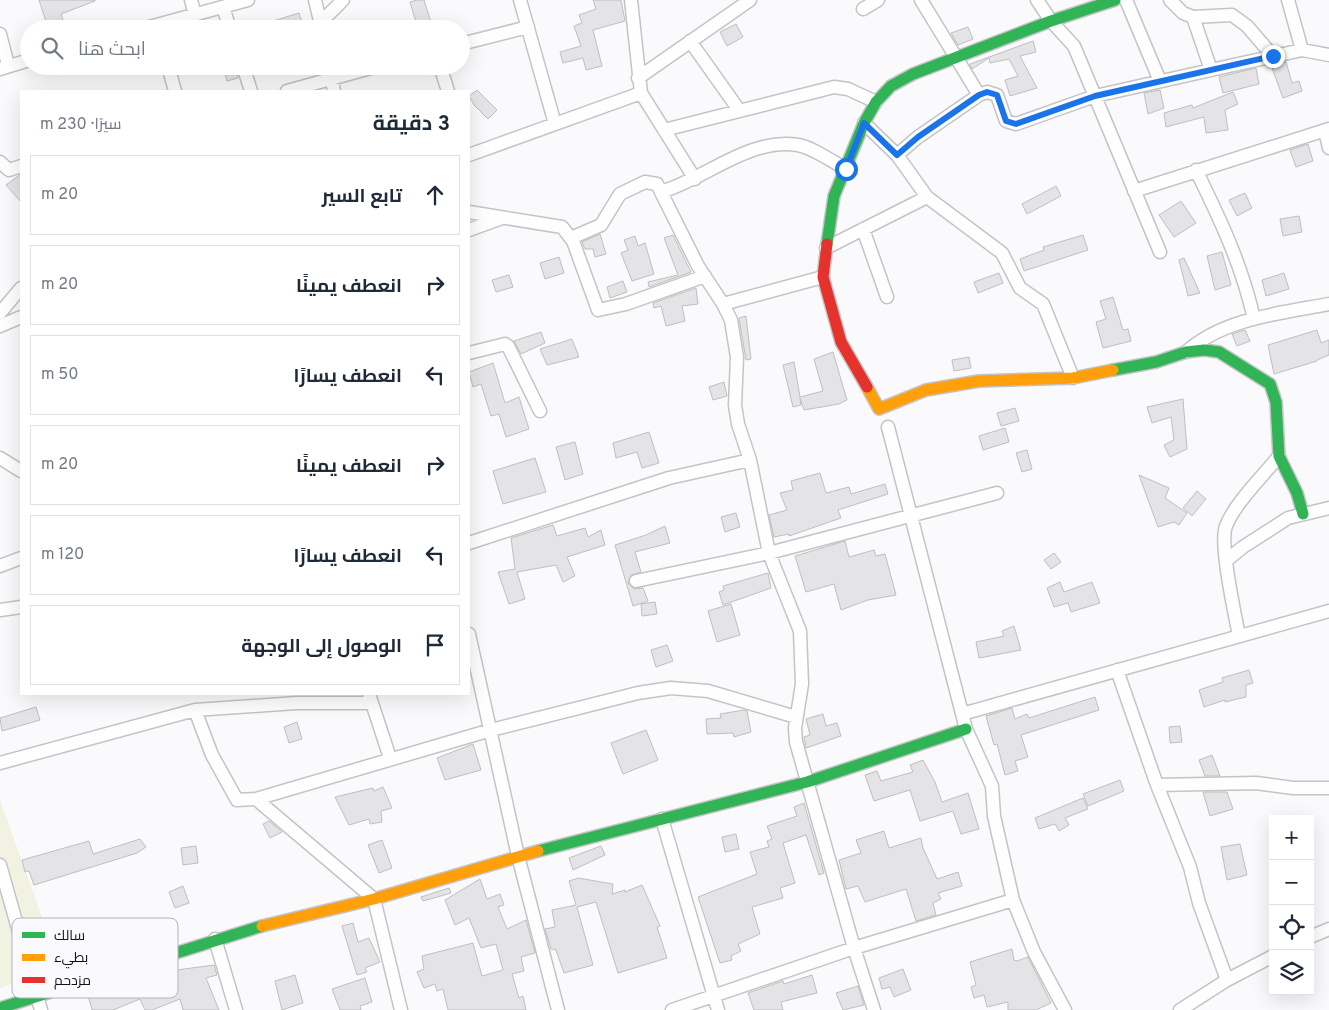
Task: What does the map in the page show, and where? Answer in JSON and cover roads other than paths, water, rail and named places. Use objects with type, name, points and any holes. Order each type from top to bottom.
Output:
[{"type":"street","points":[[191,0],[195,14]]},
{"type":"street","points":[[177,20],[248,0]]},
{"type":"street","points":[[315,0],[320,20]]},
{"type":"street","points":[[326,20],[343,0]]},
{"type":"street","points":[[520,0],[555,124]]},
{"type":"street","points":[[631,0],[640,93],[695,179]]},
{"type":"street","points":[[638,78],[750,0]]},
{"type":"street","points":[[863,9],[878,0]]},
{"type":"street","points":[[921,0],[979,95]]},
{"type":"street","points":[[1036,0],[1051,21],[1074,46],[1160,252]]},
{"type":"street","points":[[1115,0],[1051,21],[956,57],[898,82],[891,86],[876,102],[864,123],[834,196],[826,248],[823,277],[841,342],[879,409],[926,390],[979,381],[1073,378],[1156,362],[1186,352],[1204,350],[1219,352],[1270,384],[1276,402],[1278,456],[1297,493],[1303,514]]},
{"type":"street","points":[[1126,0],[1160,81]]},
{"type":"street","points":[[1170,0],[1183,13],[1193,17],[1232,15],[1247,26],[1273,56]]},
{"type":"street","points":[[1288,0],[1302,50]]},
{"type":"street","points":[[223,7],[227,20]]},
{"type":"street","points":[[1193,17],[1211,70]]},
{"type":"street","points":[[470,42],[528,27]]},
{"type":"street","points":[[0,34],[4,67],[20,63]]},
{"type":"street","points":[[690,41],[739,110]]},
{"type":"street","points":[[897,155],[918,137],[979,95],[987,92],[997,95],[1006,121],[1010,124],[1095,96],[1273,56],[1302,50],[1329,55]]},
{"type":"street","points":[[171,75],[175,90]]},
{"type":"street","points":[[246,75],[251,90]]},
{"type":"street","points":[[291,90],[346,75]]},
{"type":"street","points":[[443,75],[448,90]]},
{"type":"street","points":[[664,130],[834,87],[848,89],[876,102]]},
{"type":"street","points":[[470,155],[640,93]]},
{"type":"street","points":[[864,123],[897,155],[927,197],[1002,253],[1020,288],[1043,304],[1073,378]]},
{"type":"street","points":[[1134,191],[1327,130],[1329,148]]},
{"type":"street","points":[[661,192],[695,179],[756,148],[782,144],[808,148],[846,169]]},
{"type":"street","points":[[0,162],[9,170],[20,166]]},
{"type":"street","points":[[1196,170],[1229,238],[1246,286],[1254,319]]},
{"type":"street","points":[[571,238],[602,225],[620,194],[639,184],[651,182],[657,184],[704,276],[724,304],[731,320],[737,357],[735,405],[750,460],[770,553],[800,631],[802,684],[796,717],[796,742],[854,948],[874,1010]]},
{"type":"street","points":[[826,248],[927,197]]},
{"type":"street","points":[[470,212],[555,225],[562,228],[571,238],[598,310],[626,304],[704,276]]},
{"type":"street","points":[[470,230],[504,218]]},
{"type":"street","points":[[863,229],[887,297]]},
{"type":"street","points":[[724,304],[823,277]]},
{"type":"street","points":[[0,313],[20,289]]},
{"type":"street","points":[[1186,352],[1196,342],[1254,319],[1329,304]]},
{"type":"street","points":[[0,326],[20,318]]},
{"type":"street","points":[[470,353],[506,345],[540,411]]},
{"type":"street","points":[[888,427],[966,729],[992,786],[994,816],[1013,900],[1034,952],[1065,1010]]},
{"type":"street","points":[[1239,636],[1226,560],[1224,536],[1226,525],[1278,456]]},
{"type":"street","points":[[0,458],[20,470]]},
{"type":"street","points":[[470,543],[669,478],[750,460]]},
{"type":"street","points":[[636,581],[770,553],[997,493]]},
{"type":"street","points":[[1226,560],[1243,546],[1288,518],[1329,508]]},
{"type":"street","points":[[0,566],[20,558]]},
{"type":"street","points":[[0,610],[20,607]]},
{"type":"street","points":[[962,714],[1329,611]]},
{"type":"street","points":[[470,638],[518,856],[558,1010]]},
{"type":"street","points":[[1117,670],[1157,785],[1190,866],[1198,903],[1227,980]]},
{"type":"street","points":[[195,710],[212,754],[237,800],[256,799],[364,768],[390,758],[491,730],[638,693],[671,688],[708,691],[796,717]]},
{"type":"street","points":[[0,763],[195,710],[295,698],[371,698],[390,758]]},
{"type":"street","points":[[178,951],[293,917],[374,899],[518,856],[807,782],[966,729]]},
{"type":"street","points":[[1157,785],[1256,783],[1293,788],[1329,788]]},
{"type":"street","points":[[256,799],[374,899],[401,1010]]},
{"type":"street","points":[[662,819],[718,1010]]},
{"type":"street","points":[[0,864],[15,918]]},
{"type":"street","points":[[672,1010],[854,948],[1013,900]]},
{"type":"street","points":[[1314,935],[1329,929]]},
{"type":"street","points":[[215,939],[236,1010]]},
{"type":"street","points":[[1182,1009],[1227,980],[1269,958]]},
{"type":"street","points":[[0,1008],[28,998]]}]
